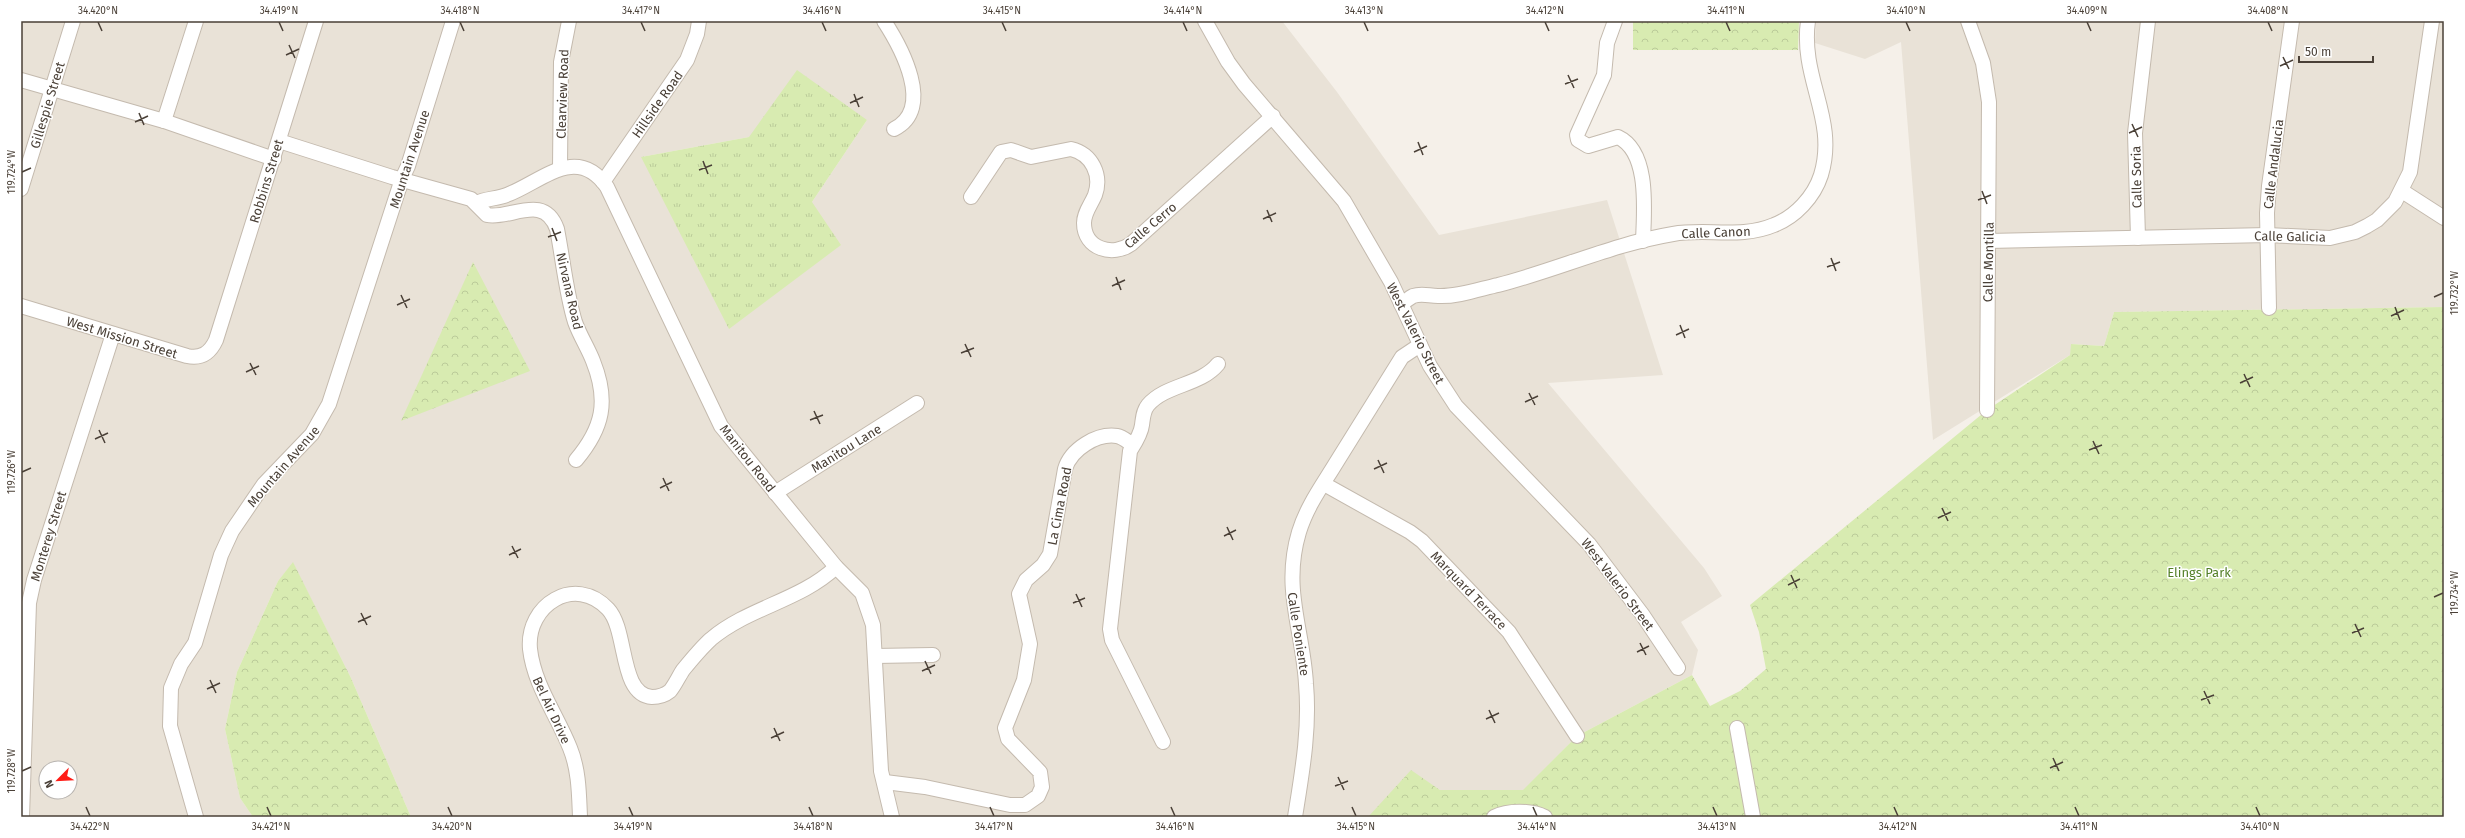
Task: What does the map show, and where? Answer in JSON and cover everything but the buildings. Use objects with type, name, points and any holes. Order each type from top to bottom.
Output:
[{"type":"street","name":"Gillespie Street","points":[[21,189],[73,21]]},
{"type":"street","points":[[164,121],[196,21]]},
{"type":"street","name":"Robbins Street","points":[[216,340],[274,159],[316,21]]},
{"type":"street","name":"Mountain Avenue","points":[[196,817],[170,726],[171,688],[181,664],[195,643],[221,555],[232,531],[264,484],[308,439],[322,420],[329,404],[402,180],[408,166],[453,21]]},
{"type":"street","name":"Clearview Road","points":[[560,168],[561,62],[569,21]]},
{"type":"street","name":"Hillside Road","points":[[603,182],[687,60],[697,34],[699,21]]},
{"type":"street","points":[[884,21],[899,49],[914,87],[911,111],[904,122],[894,128]]},
{"type":"street","name":"West Valerio Street","points":[[1205,21],[1228,62],[1344,201],[1403,303],[1420,346],[1434,373],[1456,406],[1589,544],[1642,614],[1678,668]]},
{"type":"street","points":[[1615,21],[1607,43],[1604,76],[1579,130],[1578,140],[1588,146],[1618,137],[1631,145],[1642,176],[1643,241]]},
{"type":"street","name":"Calle Canon","points":[[1403,303],[1412,296],[1425,294],[1438,296],[1497,285],[1643,241],[1681,232],[1745,232],[1760,230],[1785,219],[1808,199],[1821,176],[1827,138],[1825,123],[1809,70],[1806,42],[1808,21]]},
{"type":"street","name":"Calle Montilla","points":[[1968,21],[1983,63],[1989,102],[1987,410]]},
{"type":"street","name":"Calle Soria","points":[[2138,238],[2135,133],[2148,21]]},
{"type":"street","name":"Calle Andalucia","points":[[2269,308],[2269,186],[2292,21]]},
{"type":"street","name":"Calle Galicia","points":[[1988,241],[2268,235],[2330,238],[2355,232],[2377,220],[2395,202],[2402,191],[2413,159],[2432,21]]},
{"type":"street","points":[[21,80],[164,121],[274,159]]},
{"type":"street","name":"Calle Cerro","points":[[971,197],[1001,152],[1011,150],[1031,157],[1072,149],[1090,159],[1096,176],[1095,194],[1084,217],[1086,234],[1093,244],[1104,250],[1121,250],[1131,244],[1273,116]]},
{"type":"street","name":"Nirvana Road","points":[[279,141],[402,180],[471,199],[488,215],[492,216],[509,212],[539,210],[548,215],[555,224],[575,320],[593,361],[602,398],[601,416],[598,429],[576,460]]},
{"type":"street","name":"Manitou Road","points":[[476,203],[508,195],[560,168],[583,169],[595,174],[603,182],[721,426],[836,566],[856,586],[868,609],[873,625],[881,772],[885,782],[887,800],[892,817]]},
{"type":"street","points":[[2402,191],[2444,218]]},
{"type":"street","name":"West Mission Street","points":[[21,306],[193,358],[205,355],[216,340]]},
{"type":"street","name":"Monterey Street","points":[[22,817],[29,603],[34,580],[112,334]]},
{"type":"street","name":"Calle Poniente","points":[[1295,817],[1306,740],[1308,706],[1303,655],[1292,595],[1292,576],[1299,532],[1314,497],[1324,484],[1402,357],[1420,346]]},
{"type":"street","points":[[1164,742],[1112,640],[1110,629],[1130,451],[1142,426],[1145,410],[1153,400],[1205,376],[1218,364]]},
{"type":"street","name":"Manitou Lane","points":[[775,493],[917,403]]},
{"type":"street","name":"La Cima Road","points":[[885,782],[924,787],[1010,805],[1026,805],[1038,796],[1042,787],[1040,772],[1008,739],[1005,728],[1024,680],[1030,644],[1018,594],[1026,580],[1043,565],[1050,554],[1065,469],[1070,458],[1090,442],[1106,436],[1118,436],[1133,445]]},
{"type":"street","name":"Marquard Terrace","points":[[1324,484],[1410,532],[1422,541],[1509,632],[1577,736]]},
{"type":"street","name":"Bel Air Drive","points":[[580,817],[578,781],[572,756],[536,677],[532,661],[530,630],[541,609],[556,598],[565,595],[584,595],[602,603],[614,617],[618,626],[632,685],[646,696],[659,696],[670,691],[684,669],[711,640],[733,623],[751,613],[800,593],[836,566]]},
{"type":"street","points":[[875,656],[933,655]]},
{"type":"street","points":[[1737,728],[1753,817]]},
{"type":"street","points":[[1494,817],[1504,812],[1532,813],[1545,817]]},
{"type":"shaded area","points":[[21,21],[1282,21],[1337,92],[1439,235],[1607,200],[1663,375],[1548,383],[1704,568],[1722,596],[1681,622],[1698,650],[1692,675],[1577,736],[1523,791],[1440,790],[1411,771],[1369,817],[411,817],[351,678],[293,563],[278,581],[237,672],[225,729],[240,798],[253,817],[21,817]],"holes":[[[867,120],[812,202],[641,157],[749,137]]]},
{"type":"shaded area","points":[[1816,21],[2444,21],[2444,307],[2114,312],[2104,346],[2072,344],[2070,355],[1933,440],[1901,42],[1865,59],[1815,43]]},
{"type":"green space","points":[[1633,21],[1799,21],[1798,50],[1633,50]]},
{"type":"green space","points":[[797,70],[867,120],[812,202],[841,245],[729,329],[641,157],[749,137]]},
{"type":"green space","points":[[473,262],[530,371],[401,421]]},
{"type":"green space","name":"Elings Park","points":[[2444,307],[2444,817],[1368,817],[1411,770],[1440,790],[1523,790],[1577,736],[1692,675],[1710,706],[1740,691],[1766,669],[1759,632],[1750,605],[1987,410],[2070,355],[2071,344],[2104,346],[2114,312]]},
{"type":"green space","points":[[293,562],[351,678],[411,817],[253,817],[240,798],[225,729],[237,672],[278,581]]}]
